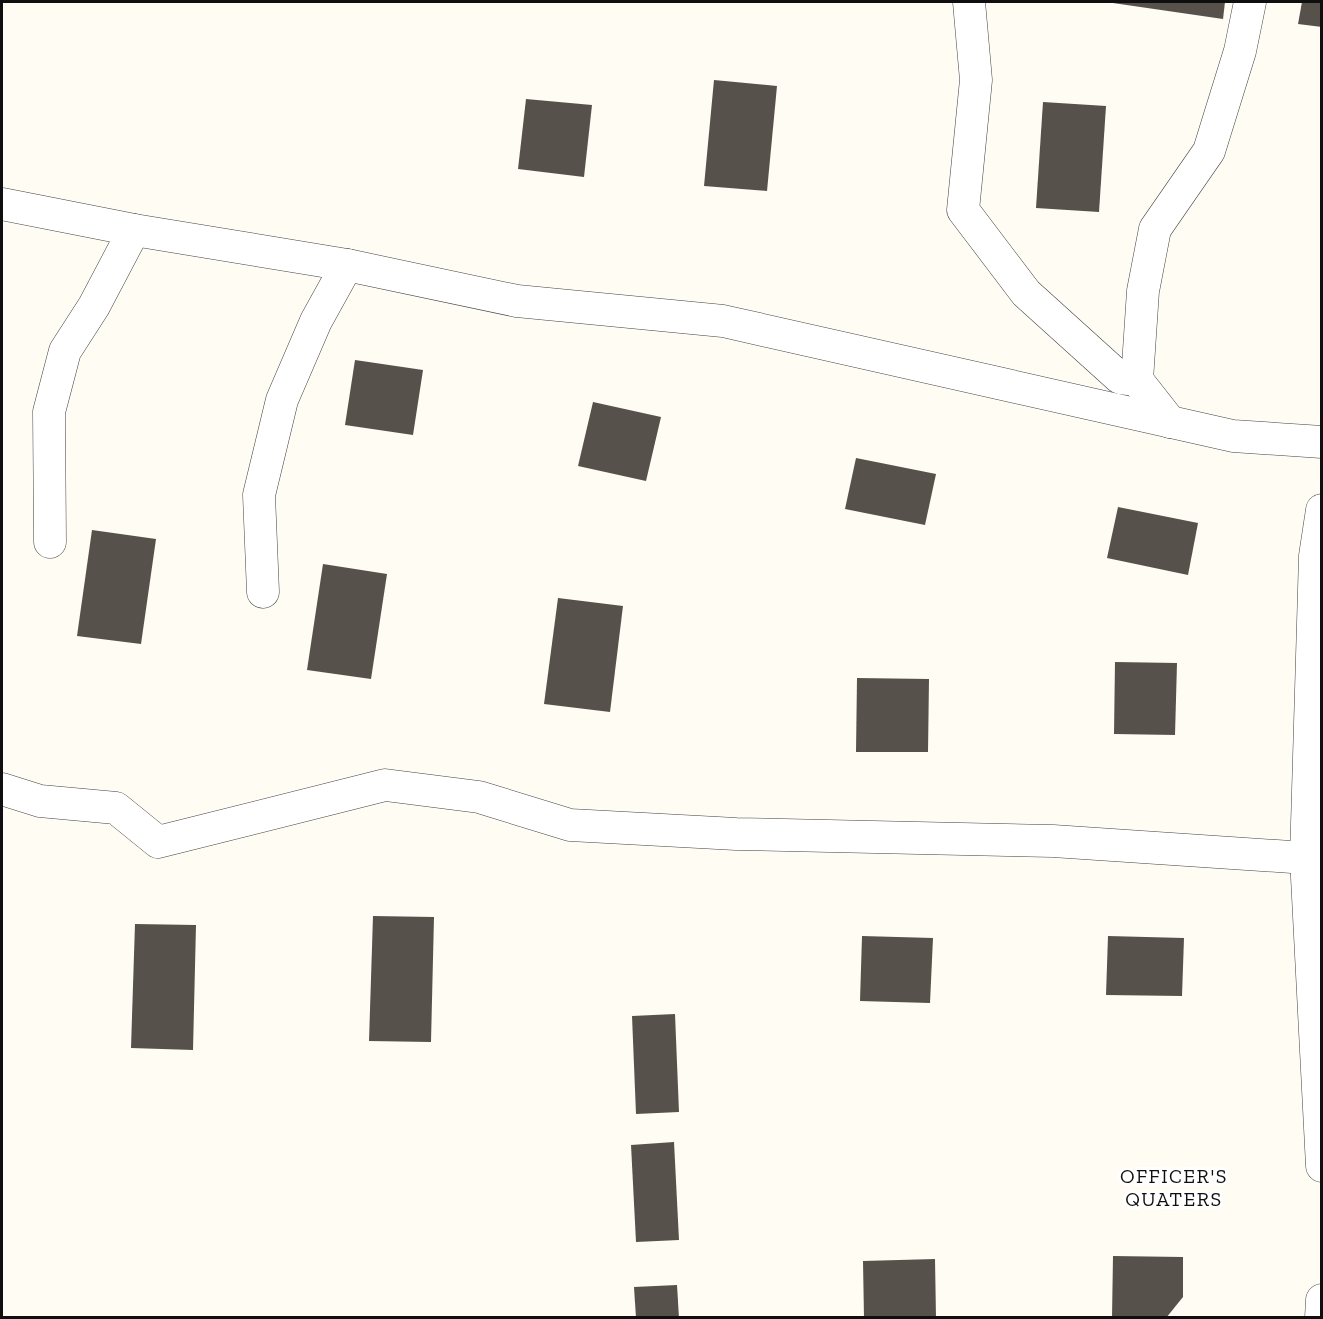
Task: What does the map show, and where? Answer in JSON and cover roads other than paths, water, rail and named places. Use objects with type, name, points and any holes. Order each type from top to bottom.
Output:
[{"type":"street","points":[[969,2],[976,80],[963,210],[1026,293],[1120,378],[1137,380]]},
{"type":"street","points":[[1170,422],[1137,380],[1143,291],[1155,229],[1209,151],[1240,51],[1250,2]]},
{"type":"street","points":[[2,204],[134,230],[347,265],[517,301],[723,321],[1233,436],[1322,442]]},
{"type":"street","points":[[50,542],[50,412],[64,351],[94,306],[134,230]]},
{"type":"street","points":[[263,592],[259,495],[282,399],[316,321],[347,265]]},
{"type":"street","points":[[1322,510],[1315,556],[1306,858],[1322,1166]]},
{"type":"street","points":[[2,789],[40,801],[116,808],[158,842],[385,785],[479,797],[570,825],[736,834],[1053,842],[1306,858]]},
{"type":"street","points":[[1321,1317],[1322,1300]]},
{"type":"district","name":"OFFICER'S QUATERS","points":[[1174,1188]]}]
